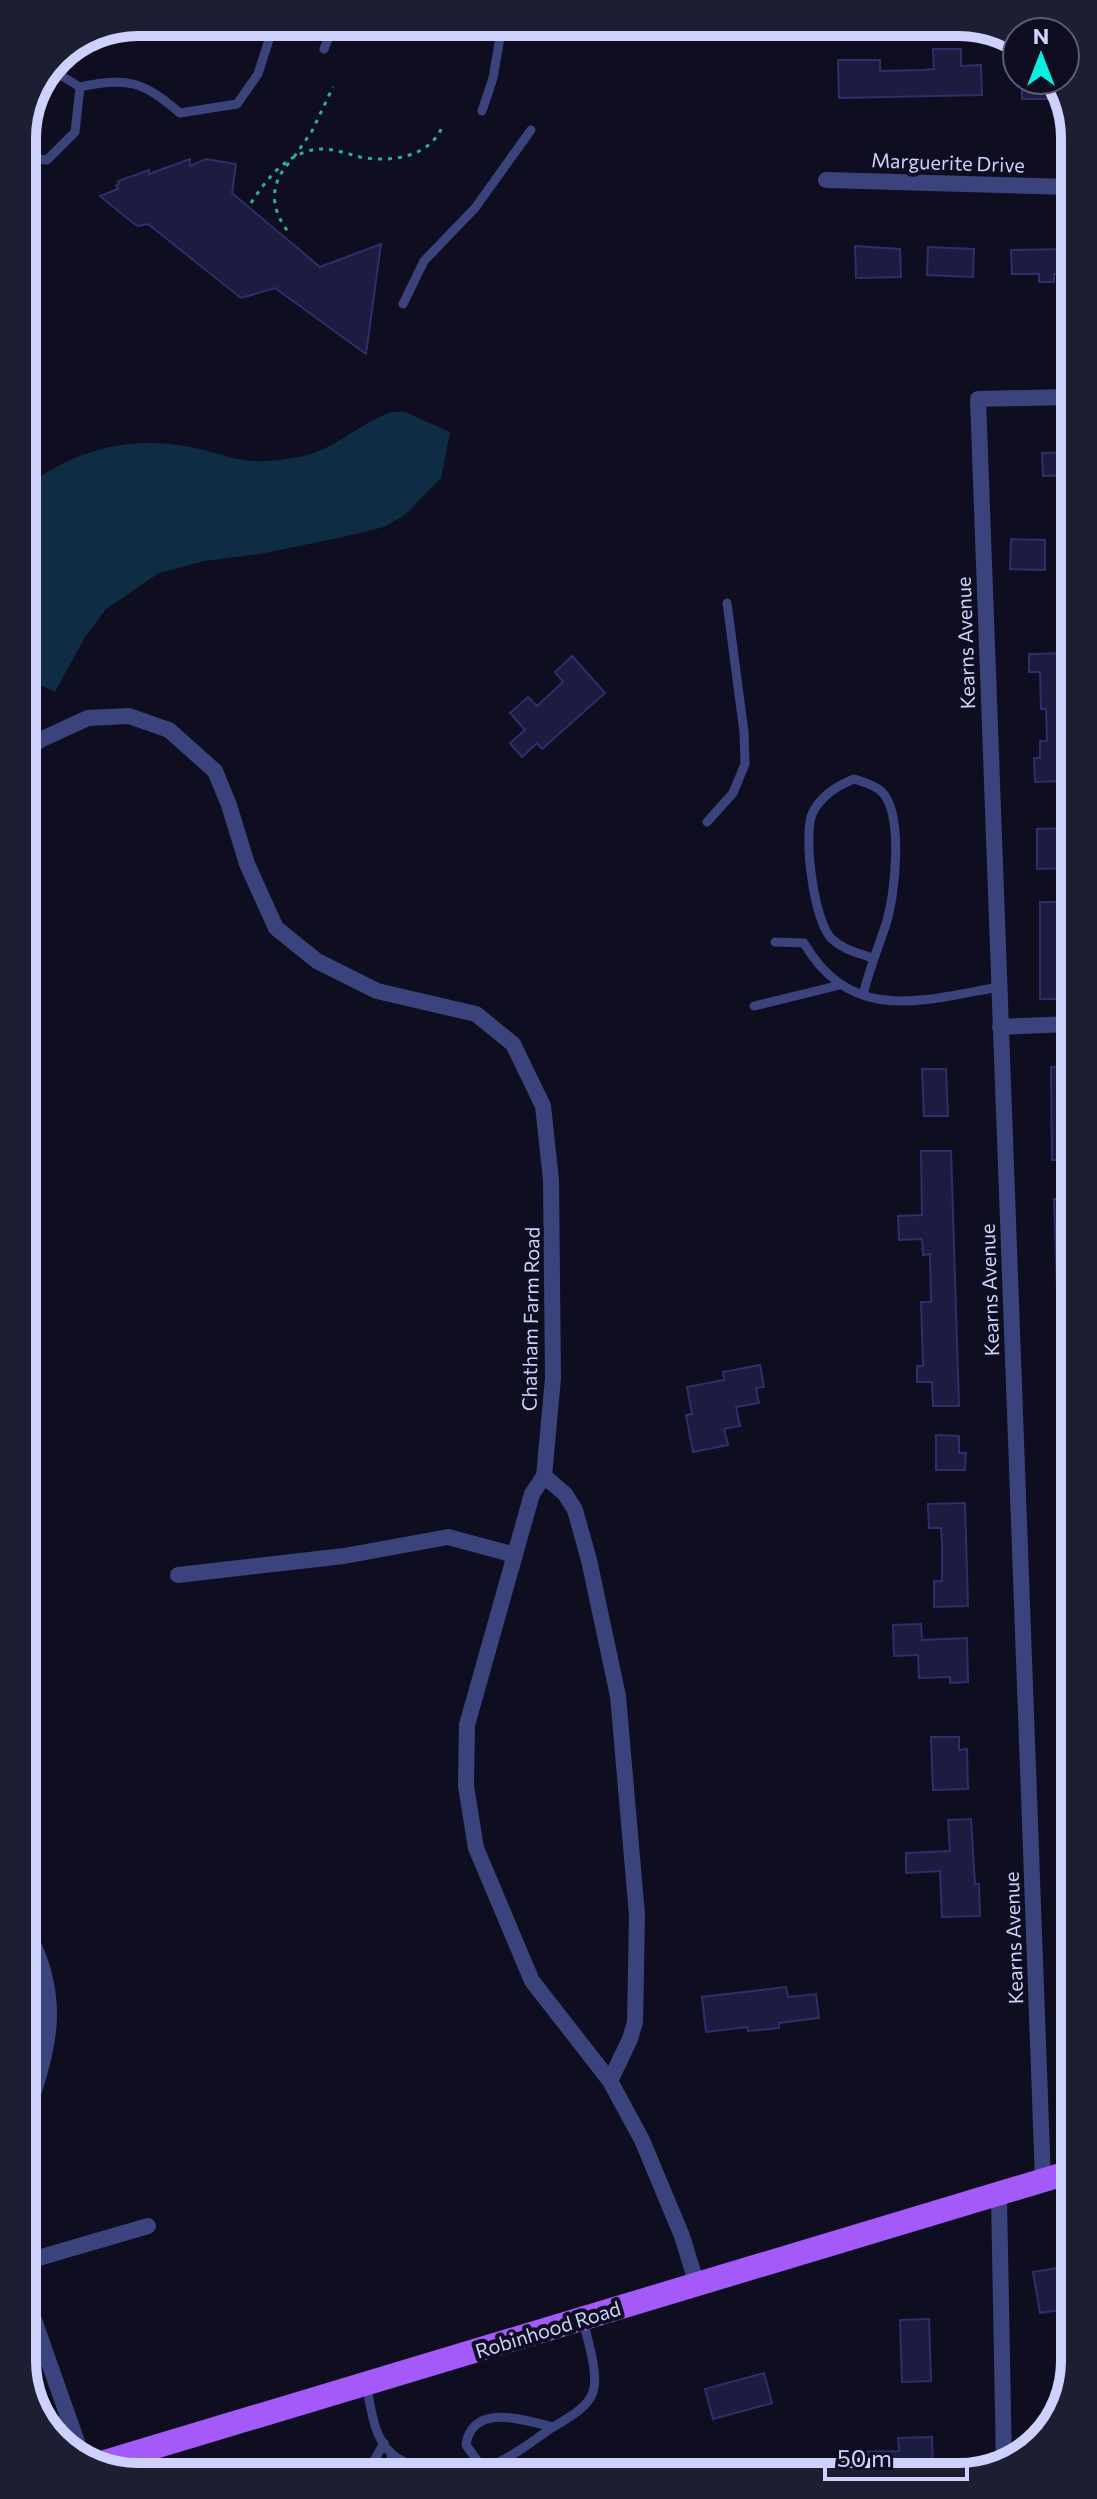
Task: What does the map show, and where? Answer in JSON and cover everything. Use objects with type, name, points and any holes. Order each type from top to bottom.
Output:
[{"type":"main road","name":"Robinhood Road","points":[[113,2460],[999,2196],[1061,2175]]},
{"type":"street","name":"Marguerite Drive","points":[[826,180],[1061,187]]},
{"type":"street","name":"Kearns Avenue","points":[[1043,2180],[978,399],[1061,397]]},
{"type":"street","name":"Chatham Farm Road","points":[[36,743],[88,718],[129,716],[169,730],[215,771],[247,864],[276,928],[317,961],[377,991],[476,1014],[513,1044],[543,1106],[551,1180],[553,1378],[544,1476],[532,1494],[467,1725],[466,1786],[476,1848],[532,1981],[610,2081],[642,2140],[682,2236],[697,2285]]},
{"type":"street","points":[[1000,1027],[1061,1024]]},
{"type":"street","points":[[544,1476],[565,1494],[575,1510],[618,1696],[637,1915],[635,2022],[610,2081]]},
{"type":"street","points":[[178,1575],[344,1556],[448,1537],[515,1555]]},
{"type":"street","points":[[36,1954],[43,1971],[49,2007],[49,2043],[36,2083]]},
{"type":"street","points":[[999,2196],[1004,2452]]},
{"type":"street","points":[[36,2259],[148,2226]]},
{"type":"street","points":[[36,2326],[77,2443]]},
{"type":"lane","points":[[59,74],[80,87],[113,80],[151,89],[180,113],[237,104],[258,74],[270,36]]},
{"type":"lane","points":[[324,49],[329,36]]},
{"type":"lane","points":[[482,111],[493,78],[500,36]]},
{"type":"lane","points":[[36,159],[47,160],[75,132],[80,87]]},
{"type":"lane","points":[[403,304],[424,261],[475,208],[531,130]]},
{"type":"lane","points":[[707,822],[733,793],[745,764],[744,732],[727,603]]},
{"type":"lane","points":[[863,995],[872,958],[887,923],[894,883],[893,813],[882,792],[854,779],[841,784],[822,799],[811,816],[808,842],[821,917],[830,939],[850,951],[872,958]]},
{"type":"lane","points":[[775,942],[804,943],[818,967],[847,991],[888,1001],[914,1002],[999,987]]},
{"type":"lane","points":[[754,1006],[840,985]]},
{"type":"lane","points":[[496,2463],[587,2403],[594,2390],[592,2356],[583,2320]]},
{"type":"lane","points":[[366,2384],[378,2434],[391,2453],[410,2463]]},
{"type":"lane","points":[[479,2463],[466,2445],[467,2432],[474,2423],[492,2417],[553,2427]]},
{"type":"lane","points":[[373,2463],[384,2443]]},
{"type":"lane","points":[[391,2453],[392,2463]]},
{"type":"path","points":[[290,234],[279,218],[274,203],[277,180],[312,131],[333,87]]},
{"type":"path","points":[[251,203],[272,174],[306,151],[325,148],[372,159],[396,157],[422,151],[437,139],[442,127]]},
{"type":"water","points":[[391,412],[405,412],[450,432],[441,478],[405,515],[384,527],[343,537],[260,554],[204,561],[159,573],[106,609],[85,637],[55,692],[36,683],[36,480],[81,455],[145,443],[197,448],[249,461],[298,457],[322,450]]},
{"type":"building","points":[[933,49],[961,49],[961,66],[981,65],[982,95],[839,98],[838,60],[880,60],[880,71],[934,69]]},
{"type":"building","points":[[1022,96],[1050,96],[1050,99],[1022,99]]},
{"type":"building","points":[[190,159],[190,166],[206,159],[236,164],[232,193],[320,267],[381,244],[366,354],[275,288],[241,298],[148,224],[138,226],[100,196],[118,189],[118,181]]},
{"type":"building","points":[[855,246],[900,249],[901,277],[856,278]]},
{"type":"building","points":[[928,247],[974,249],[973,277],[927,275]]},
{"type":"building","points":[[1061,249],[1061,273],[1054,274],[1054,282],[1039,282],[1039,274],[1012,274],[1011,250]]},
{"type":"building","points":[[1061,452],[1061,475],[1043,476],[1042,453]]},
{"type":"building","points":[[1011,539],[1045,540],[1045,570],[1010,569]]},
{"type":"building","points":[[1061,653],[1061,781],[1035,782],[1034,758],[1040,758],[1040,741],[1047,741],[1046,709],[1041,709],[1040,672],[1029,672],[1029,654]]},
{"type":"building","points":[[572,656],[605,693],[542,749],[537,743],[522,757],[510,743],[525,730],[510,713],[528,697],[537,706],[563,682],[555,672]]},
{"type":"building","points":[[1061,828],[1061,868],[1037,869],[1037,829]]},
{"type":"building","points":[[1040,902],[1061,902],[1061,999],[1040,999]]},
{"type":"building","points":[[1061,1066],[1061,1160],[1052,1160],[1051,1067]]},
{"type":"building","points":[[922,1069],[946,1069],[948,1116],[924,1116]]},
{"type":"building","points":[[921,1151],[951,1151],[959,1406],[933,1406],[932,1382],[917,1382],[917,1366],[923,1366],[921,1302],[931,1302],[930,1254],[923,1255],[922,1239],[899,1240],[898,1216],[922,1215]]},
{"type":"building","points":[[1054,1199],[1061,1199],[1059,1351]]},
{"type":"building","points":[[760,1365],[764,1387],[756,1388],[759,1403],[736,1407],[740,1426],[724,1429],[728,1445],[693,1452],[686,1415],[692,1414],[687,1387],[724,1380],[723,1372]]},
{"type":"building","points":[[936,1435],[959,1436],[959,1453],[966,1453],[965,1470],[936,1470]]},
{"type":"building","points":[[965,1503],[968,1606],[934,1607],[934,1581],[942,1581],[942,1544],[941,1528],[929,1528],[928,1504]]},
{"type":"building","points":[[921,1624],[922,1640],[967,1638],[968,1682],[950,1683],[950,1677],[919,1678],[918,1655],[894,1656],[893,1625]]},
{"type":"building","points":[[931,1737],[959,1737],[959,1750],[967,1749],[968,1789],[933,1790]]},
{"type":"building","points":[[971,1819],[980,1916],[942,1917],[940,1871],[906,1873],[906,1853],[950,1851],[948,1820]]},
{"type":"building","points":[[786,1987],[788,1997],[816,1994],[819,2018],[779,2023],[779,2028],[748,2031],[747,2027],[706,2032],[702,1997]]},
{"type":"building","points":[[1061,2267],[1061,2310],[1040,2313],[1033,2272]]},
{"type":"building","points":[[929,2319],[931,2381],[902,2382],[900,2320]]},
{"type":"building","points":[[764,2373],[772,2403],[713,2419],[705,2389]]},
{"type":"building","points":[[932,2437],[933,2463],[859,2463],[859,2452],[899,2451],[898,2438]]}]
